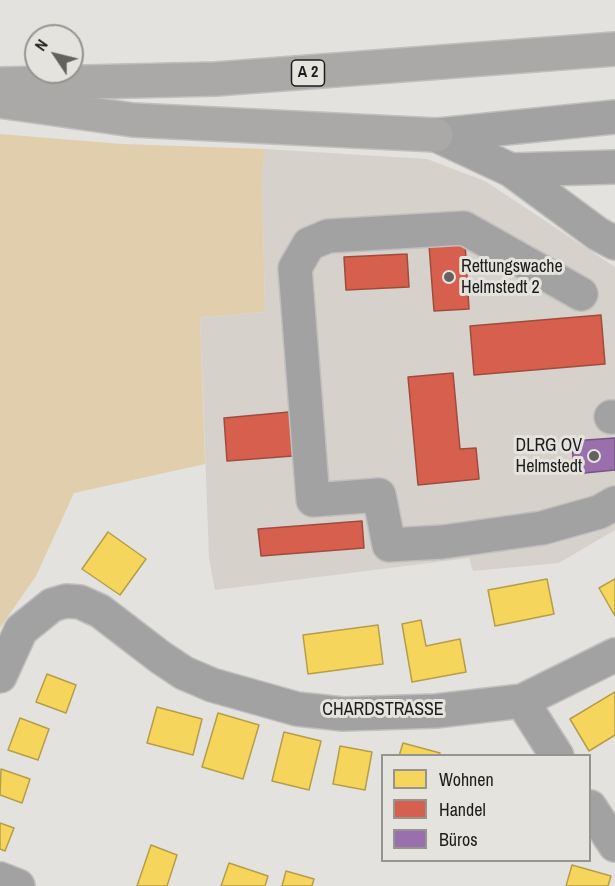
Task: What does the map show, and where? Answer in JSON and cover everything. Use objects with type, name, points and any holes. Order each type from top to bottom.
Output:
[{"type":"highway","name":"A 2","points":[[0,84],[216,79],[615,49]]},
{"type":"highway","points":[[0,101],[132,120],[436,135]]},
{"type":"street","points":[[436,135],[615,117]]},
{"type":"street","points":[[436,135],[511,170],[598,234],[615,243]]},
{"type":"street","points":[[511,170],[615,167]]},
{"type":"street","points":[[581,294],[464,228],[328,236],[309,244],[295,268],[313,500],[379,495],[389,545],[442,542],[570,522],[615,504]]},
{"type":"street","name":"CHARDSTRASSE","points":[[5,663],[21,630],[35,616],[52,605],[80,602],[100,611],[184,673],[212,686],[297,709],[343,714],[436,711],[522,701],[615,655]]},
{"type":"street","points":[[522,701],[556,754]]},
{"type":"street","points":[[591,809],[615,845]]},
{"type":"street","points":[[0,879],[18,886]]},
{"type":"shaded area","points":[[0,134],[122,144],[265,149],[262,173],[265,312],[200,317],[205,464],[74,493],[36,576],[0,628]]},
{"type":"shaded area","points":[[265,149],[427,159],[485,181],[615,267],[615,530],[559,563],[473,571],[469,558],[215,590],[209,558],[200,317],[265,312],[262,173]]},
{"type":"building: Wohnen","points":[[108,532],[146,559],[120,595],[82,569]]},
{"type":"building: Wohnen","points":[[547,579],[554,614],[495,626],[488,590]]},
{"type":"building: Wohnen","points":[[615,579],[615,616],[599,588]]},
{"type":"building: Wohnen","points":[[421,620],[426,646],[460,639],[466,672],[412,682],[402,624]]},
{"type":"building: Wohnen","points":[[378,625],[383,664],[308,674],[303,635]]},
{"type":"building: Wohnen","points":[[47,674],[76,685],[66,713],[36,702]]},
{"type":"building: Wohnen","points":[[615,692],[615,735],[589,751],[570,719]]},
{"type":"building: Wohnen","points":[[157,707],[202,719],[193,755],[147,743]]},
{"type":"building: Wohnen","points":[[218,713],[259,725],[243,779],[202,767]]},
{"type":"building: Wohnen","points":[[20,718],[49,729],[38,760],[8,750]]},
{"type":"building: Wohnen","points":[[284,732],[321,741],[309,790],[272,781]]},
{"type":"building: Wohnen","points":[[403,743],[440,753],[440,754],[400,754]]},
{"type":"building: Wohnen","points":[[340,746],[372,752],[365,790],[333,784]]},
{"type":"building: Wohnen","points":[[1,769],[30,779],[22,803],[0,795]]},
{"type":"building: Wohnen","points":[[0,823],[14,828],[5,851],[0,849]]},
{"type":"building: Wohnen","points":[[151,845],[177,855],[167,886],[137,886]]},
{"type":"building: Wohnen","points":[[229,863],[268,876],[265,886],[221,886]]},
{"type":"building: Wohnen","points":[[572,865],[611,876],[608,886],[566,886]]},
{"type":"building: Wohnen","points":[[286,871],[314,879],[312,886],[282,886]]},
{"type":"building: Handel","name":"Rettungswache Helmstedt 2","points":[[465,243],[469,309],[434,311],[429,245]]},
{"type":"building: Handel","points":[[407,254],[409,287],[346,290],[344,257]]},
{"type":"building: Handel","points":[[601,315],[605,364],[474,375],[470,326]]},
{"type":"building: Handel","points":[[453,373],[460,449],[476,448],[479,479],[418,485],[408,377]]},
{"type":"building: Handel","points":[[289,412],[293,456],[227,461],[224,418]]},
{"type":"building: Handel","points":[[362,521],[364,548],[261,556],[258,529]]},
{"type":"building: Büros","name":"DLRG OV Helmstedt","points":[[615,438],[615,470],[574,474],[572,441]]},
{"type":"place","name":"Rettungswache Helmstedt 2","points":[[449,277]]},
{"type":"place","name":"DLRG OV Helmstedt","points":[[594,456]]}]
